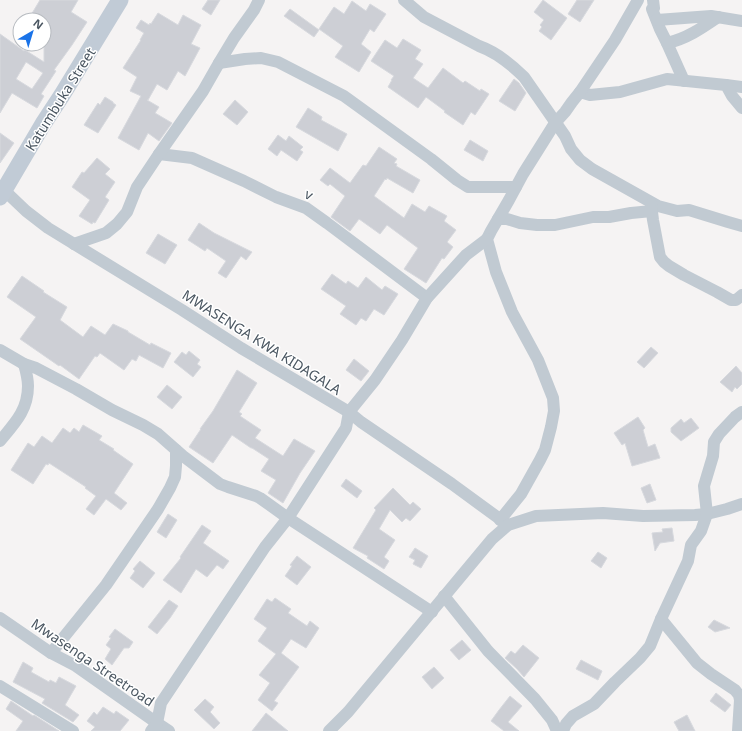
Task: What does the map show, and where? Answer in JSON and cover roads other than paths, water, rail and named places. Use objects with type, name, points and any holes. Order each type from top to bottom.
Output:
[{"type":"main road","name":"Katumbuka Street","points":[[1,191],[120,0]]},
{"type":"street","points":[[74,244],[106,233],[117,224],[127,212],[137,187],[204,91],[234,38],[254,10],[258,0]]},
{"type":"street","points":[[404,0],[424,17],[487,49],[504,60],[524,77],[565,136],[571,149],[580,160],[652,207],[660,257],[664,262],[684,275],[731,300],[736,300],[742,295]]},
{"type":"street","points":[[154,727],[161,703],[265,547],[288,518],[346,428],[349,412],[375,380],[402,340],[427,298],[466,255],[487,239],[523,174],[555,123],[580,92],[615,40],[638,0]]},
{"type":"street","points":[[653,0],[654,8],[652,9],[684,81]]},
{"type":"street","points":[[657,20],[693,17],[718,17],[742,21]]},
{"type":"street","points":[[667,43],[683,39],[718,17]]},
{"type":"street","points":[[219,63],[261,58],[278,62],[344,96],[468,187],[516,187]]},
{"type":"street","points":[[580,92],[590,95],[620,92],[667,79],[742,86]]},
{"type":"street","points":[[726,85],[732,96],[742,108]]},
{"type":"street","name":"v","points":[[159,154],[192,158],[276,197],[306,208],[427,298]]},
{"type":"street","name":"MWASENGA KWA KIDAGALA","points":[[1,191],[48,228],[241,348],[349,412],[504,522]]},
{"type":"street","points":[[498,219],[537,225],[555,225],[593,217],[609,217],[658,206],[677,211],[690,210],[742,226]]},
{"type":"street","points":[[329,731],[348,712],[492,539],[521,494],[545,450],[554,411],[553,398],[538,360],[512,312],[496,272],[487,239]]},
{"type":"street","points":[[0,350],[24,364],[76,389],[158,434],[220,484],[256,496],[432,612]]},
{"type":"street","points":[[0,441],[26,406],[28,384],[24,364]]},
{"type":"street","points":[[563,731],[566,724],[573,716],[594,704],[650,646],[688,561],[691,545],[701,531],[707,514],[704,486],[713,456],[714,442],[735,417],[742,412]]},
{"type":"street","points":[[51,653],[106,585],[158,509],[175,477],[176,450]]},
{"type":"street","points":[[504,522],[536,516],[562,514],[603,513],[643,516],[707,514],[742,504]]},
{"type":"street","points":[[444,596],[488,651],[535,699],[552,720],[557,731]]},
{"type":"street","name":"Mwasenga Streetroad","points":[[0,618],[51,653],[76,666],[154,727],[169,731]]},
{"type":"street","points":[[661,619],[697,663],[735,690],[740,700],[738,731]]},
{"type":"street","points":[[0,686],[73,731]]}]
